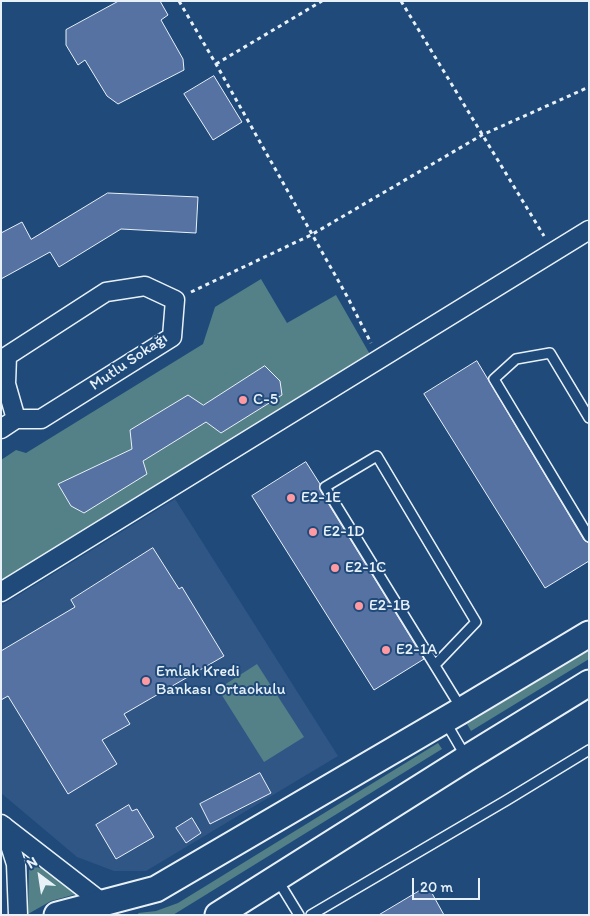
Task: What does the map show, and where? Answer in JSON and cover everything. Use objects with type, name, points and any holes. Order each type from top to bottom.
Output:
[{"type":"street","points":[[1,592],[589,230]]},
{"type":"street","points":[[1,429],[16,419],[6,384],[7,356],[106,292],[145,286],[175,300]]},
{"type":"street","name":"Mutlu Sokağı","points":[[16,419],[41,419],[172,337],[175,300]]},
{"type":"street","points":[[57,915],[112,909],[156,889],[589,634]]},
{"type":"street","points":[[218,915],[589,683]]},
{"type":"street","points":[[3,825],[112,909]]},
{"type":"street","points":[[3,825],[16,864],[18,915]]},
{"type":"lane","points":[[589,418],[550,353],[516,359],[494,378],[589,537]]},
{"type":"lane","points":[[434,665],[476,622],[377,456],[325,487],[434,665],[467,758]]},
{"type":"lane","points":[[311,915],[589,750]]},
{"type":"lane","points":[[277,879],[299,915]]},
{"type":"path","points":[[179,1],[348,298],[380,359]]},
{"type":"path","points":[[216,64],[322,1]]},
{"type":"path","points":[[401,1],[554,252]]},
{"type":"path","points":[[175,300],[311,235],[482,136],[589,87]]},
{"type":"shaded area","name":"Emlak Kredi Bankası Ortaokulu","points":[[175,499],[338,756],[146,871],[114,871],[77,857],[1,793],[1,606]]},
{"type":"green space","points":[[261,279],[287,323],[336,295],[372,358],[1,585],[1,460],[16,450],[26,453],[203,344],[215,307]]},
{"type":"green space","points":[[589,649],[589,659],[471,731],[467,724]]},
{"type":"green space","points":[[257,664],[304,737],[264,762],[218,689]]},
{"type":"green space","points":[[438,743],[442,749],[173,915],[139,915],[138,913],[156,911],[178,903]]},
{"type":"green space","points":[[35,863],[80,893],[51,901],[28,914],[29,868]]},
{"type":"building","points":[[119,1],[160,1],[168,15],[161,20],[183,59],[184,70],[118,104],[107,96],[85,60],[78,65],[66,45],[66,30]]},
{"type":"building","points":[[214,76],[242,122],[213,140],[184,94]]},
{"type":"building","points":[[108,193],[198,197],[196,233],[121,229],[59,267],[50,252],[1,279],[1,233],[22,222],[31,239]]},
{"type":"building","points":[[477,361],[584,540],[589,543],[589,561],[545,588],[424,394]]},
{"type":"building","points":[[265,366],[280,381],[282,395],[221,433],[206,422],[143,461],[147,474],[84,513],[71,506],[58,484],[132,449],[130,430],[188,395],[203,405]]},
{"type":"building","points":[[306,462],[320,484],[320,490],[424,659],[374,690],[252,496]]},
{"type":"building","points":[[153,548],[179,589],[182,587],[224,656],[124,714],[130,724],[102,740],[117,764],[68,794],[8,696],[1,700],[1,651],[75,607],[71,600]]},
{"type":"building","points":[[260,773],[271,793],[210,824],[200,804]]},
{"type":"building","points":[[129,805],[132,811],[137,809],[154,837],[116,859],[96,825]]},
{"type":"building","points":[[192,818],[201,833],[186,843],[176,828]]},
{"type":"building","points":[[428,886],[444,915],[379,915]]},
{"type":"place","name":"C-5","points":[[243,400]]},
{"type":"place","name":"E2-1E","points":[[291,498]]},
{"type":"place","name":"E2-1D","points":[[313,532]]},
{"type":"place","name":"E2-1C","points":[[335,568]]},
{"type":"place","name":"E2-1B","points":[[359,606]]},
{"type":"place","name":"E2-1A","points":[[386,650]]},
{"type":"place","name":"Emlak Kredi Bankası Ortaokulu","points":[[146,681]]}]
